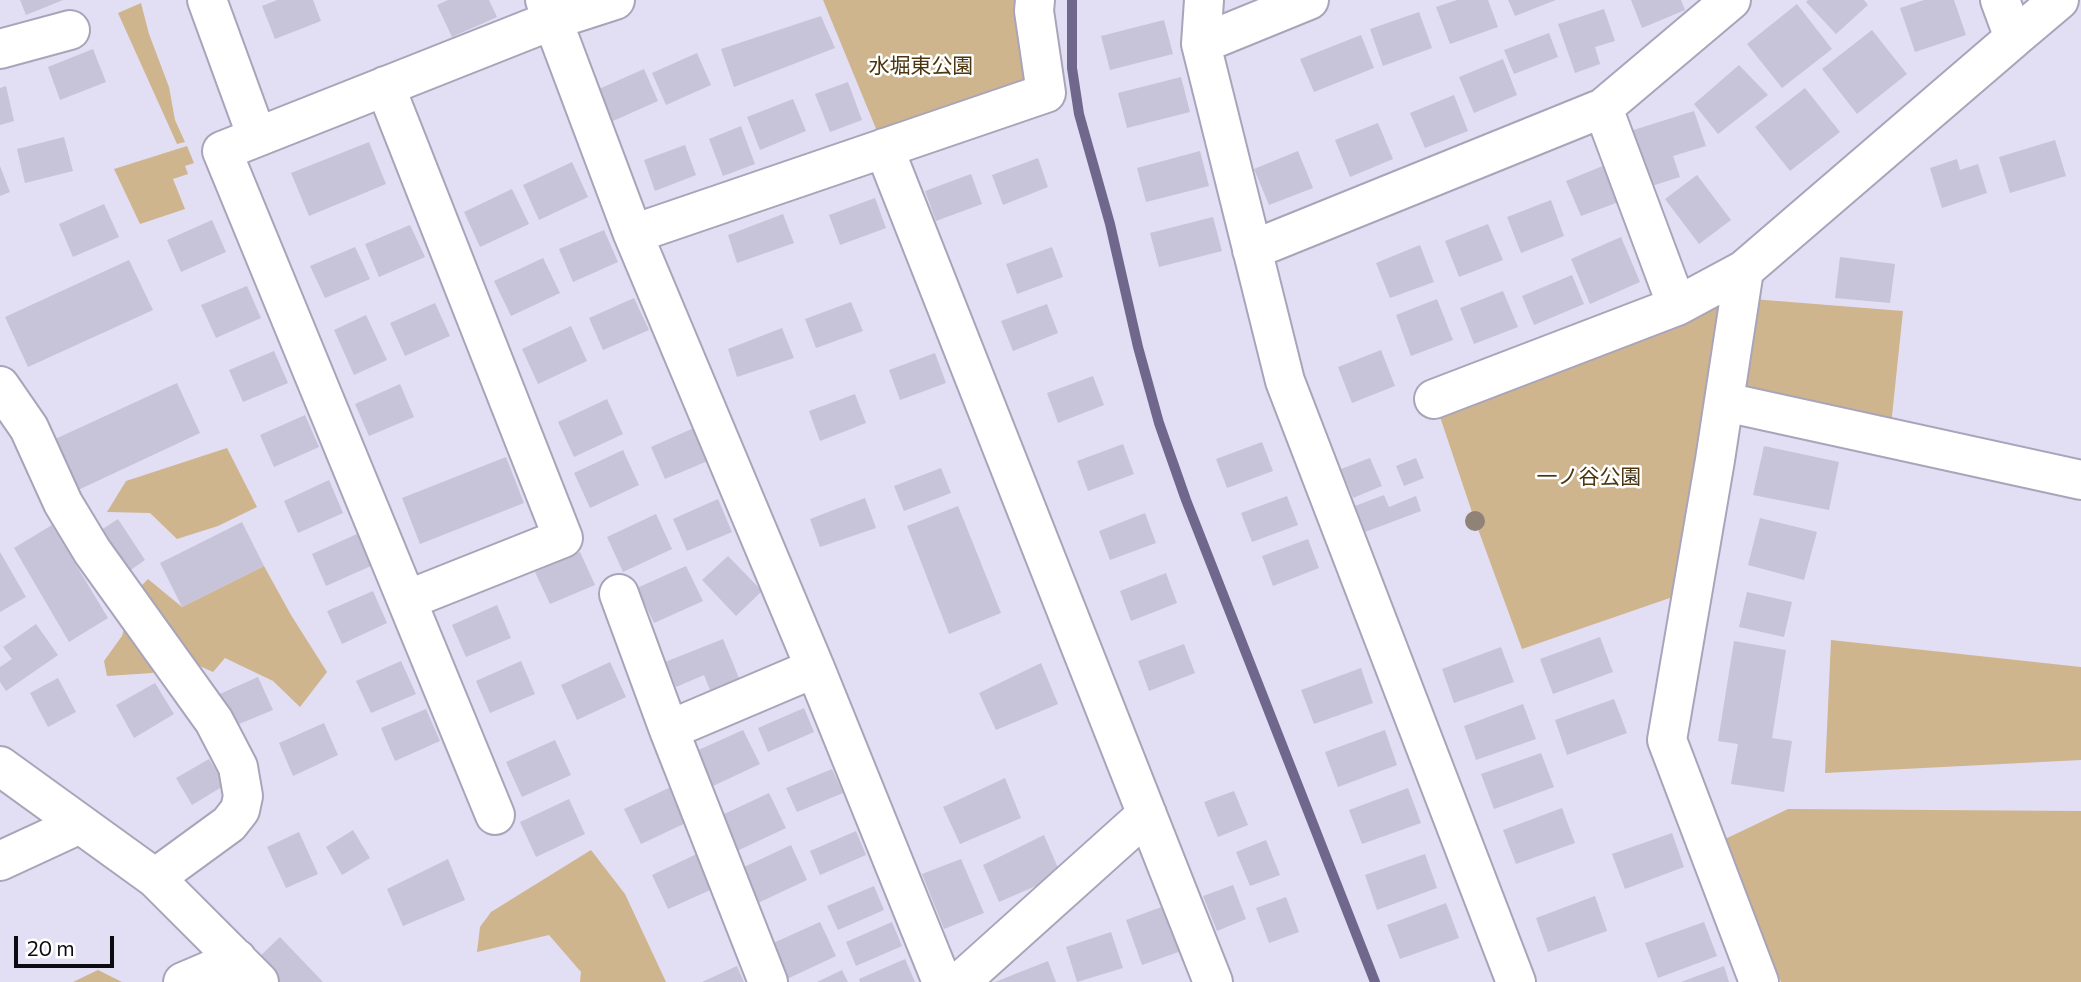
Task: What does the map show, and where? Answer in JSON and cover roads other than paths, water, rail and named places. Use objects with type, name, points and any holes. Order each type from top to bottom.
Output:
[{"type":"street","points":[[207,0],[257,137]]},
{"type":"street","points":[[495,816],[222,151],[385,86],[549,10],[615,0]]},
{"type":"street","points":[[633,234],[1046,93],[1034,11],[1035,0]]},
{"type":"street","points":[[1204,0],[1201,44],[1285,381],[1516,982]]},
{"type":"street","points":[[1201,44],[1309,0]]},
{"type":"street","points":[[1252,250],[1602,108],[1731,0]]},
{"type":"street","points":[[2000,0],[2014,38]]},
{"type":"street","points":[[1434,399],[1677,306],[1744,270],[2059,0]]},
{"type":"street","points":[[549,10],[633,234],[815,668],[942,982]]},
{"type":"street","points":[[0,49],[69,30]]},
{"type":"street","points":[[385,86],[563,538],[407,600]]},
{"type":"street","points":[[1602,108],[1677,306]]},
{"type":"street","points":[[884,148],[1213,982]]},
{"type":"street","points":[[1744,270],[1725,401],[1667,740],[1759,982]]},
{"type":"street","points":[[0,386],[29,428],[63,503],[92,551],[214,721],[238,766],[243,796],[240,810],[229,824],[155,878]]},
{"type":"street","points":[[1725,401],[2081,480]]},
{"type":"street","points":[[620,594],[668,730],[768,982]]},
{"type":"street","points":[[668,730],[815,668]]},
{"type":"street","points":[[0,766],[155,878],[248,971]]},
{"type":"street","points":[[960,982],[1147,814]]},
{"type":"street","points":[[0,861],[80,824]]},
{"type":"street","points":[[183,982],[248,971]]},
{"type":"waterway","points":[[1072,0],[1072,68],[1079,114],[1110,224],[1138,347],[1159,423],[1186,500],[1375,982]]},
{"type":"park label","name":"水堀東公園","points":[[921,66]]},
{"type":"park label","name":"一ノ谷公園","points":[[1589,477]]}]
